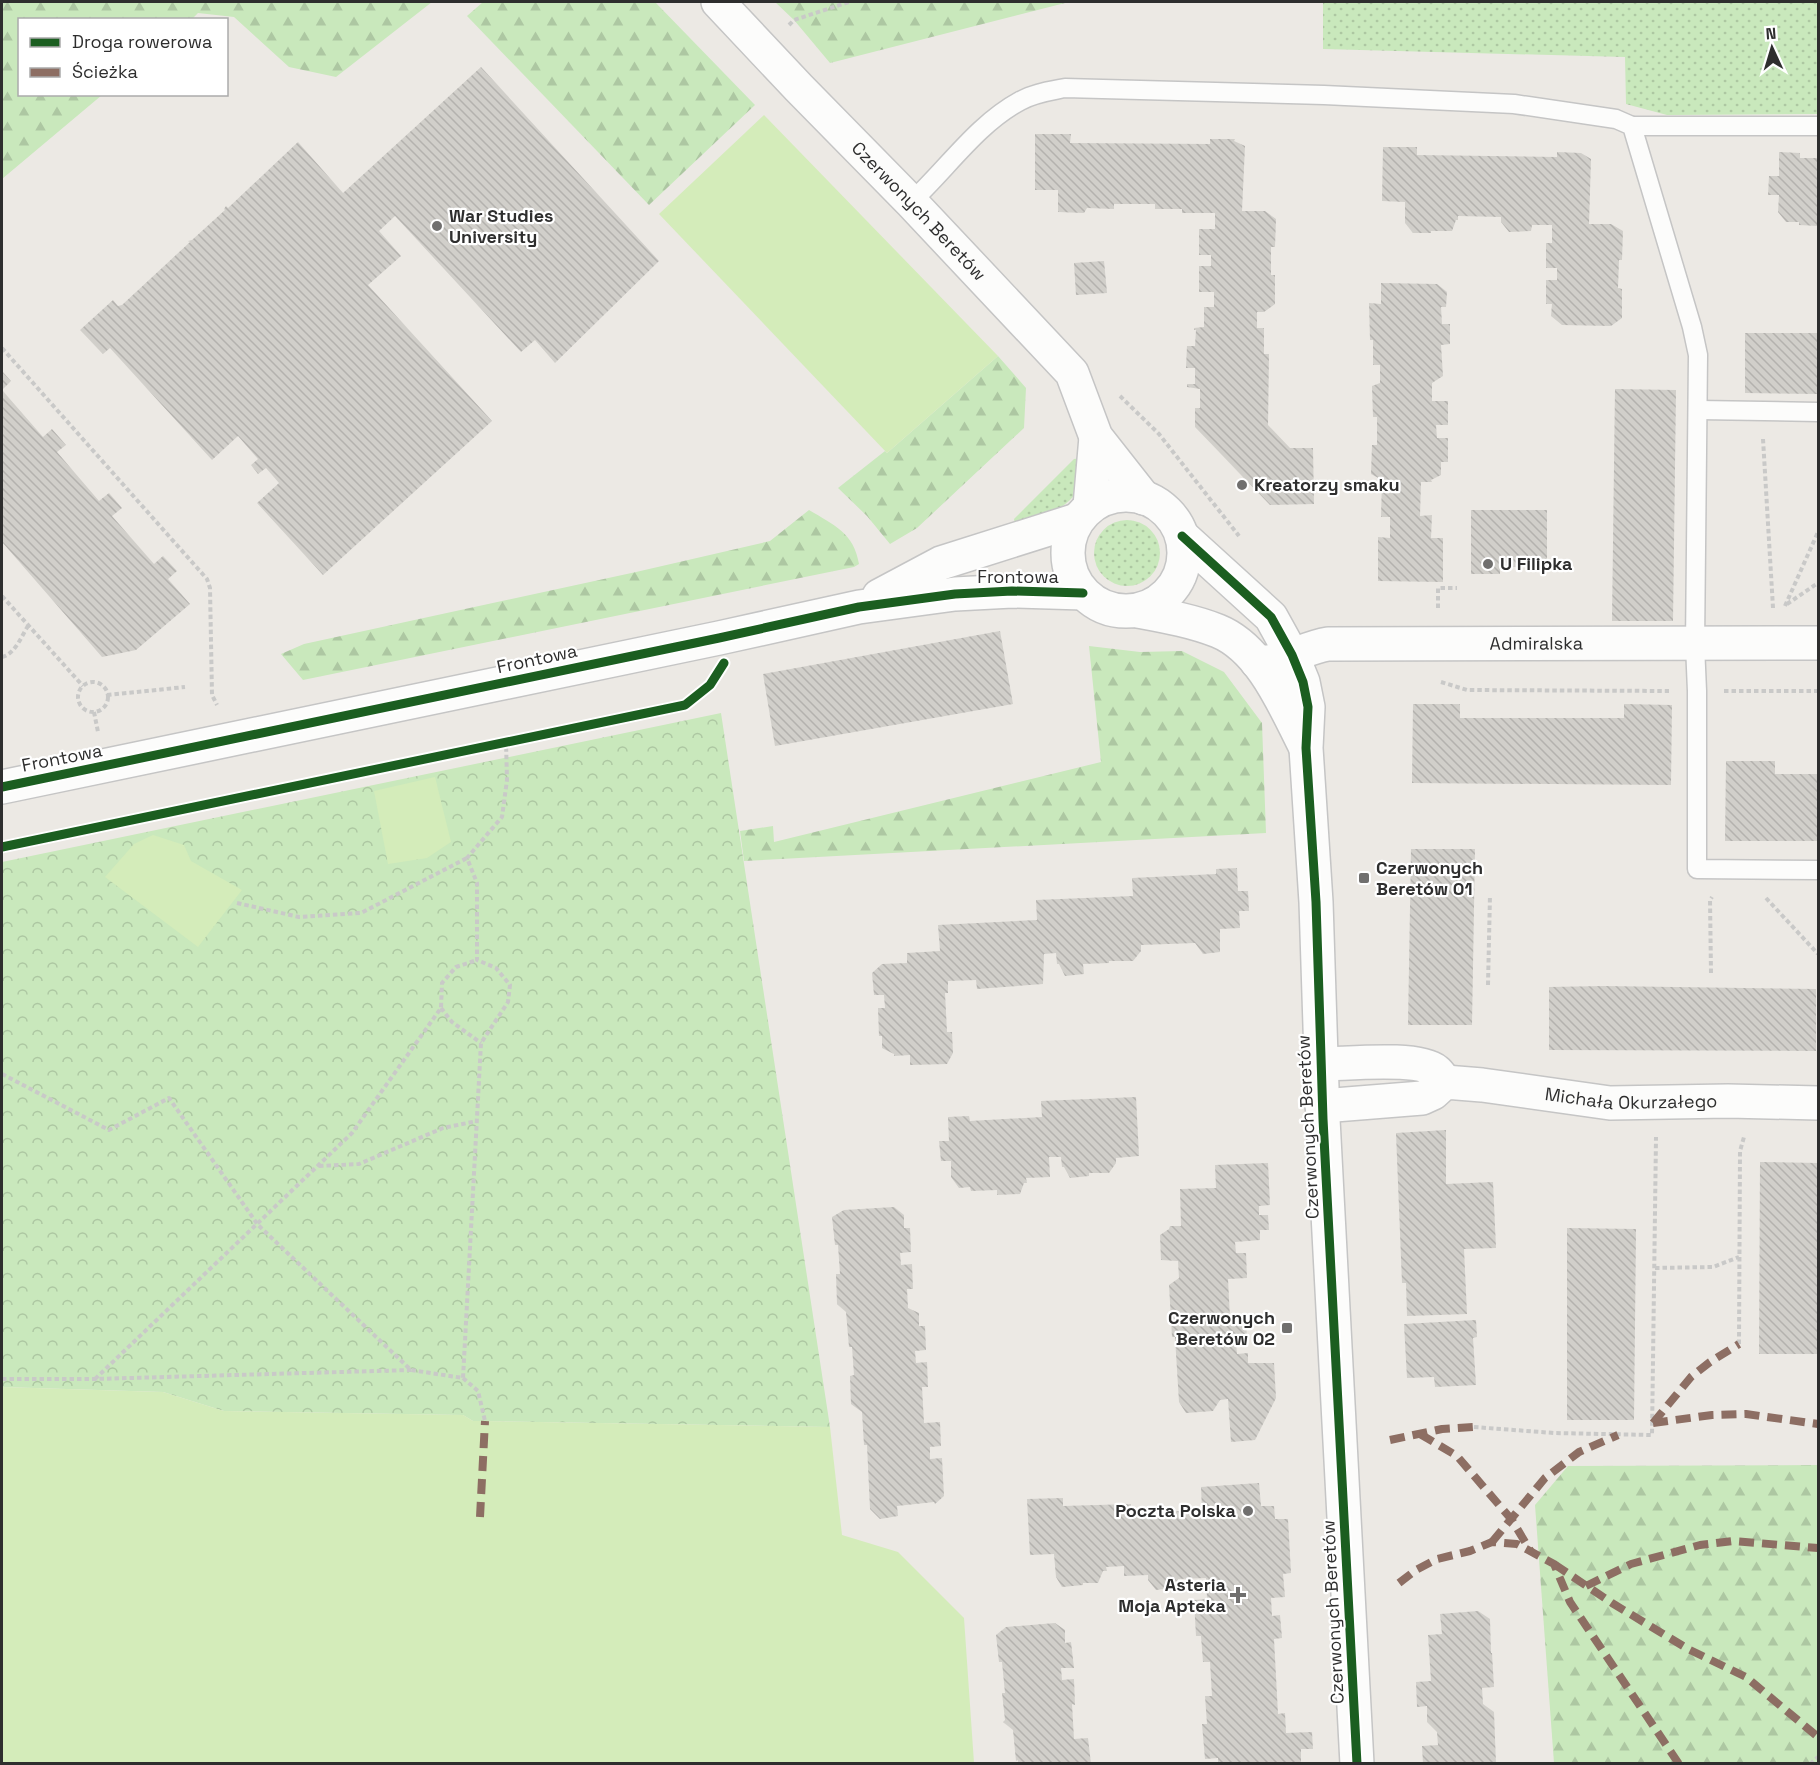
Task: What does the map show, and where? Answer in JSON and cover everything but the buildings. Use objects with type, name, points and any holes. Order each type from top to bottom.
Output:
[{"type":"street","name":"Czerwonych Beretów","points":[[718,2],[1072,373],[1096,437],[1144,498]]},
{"type":"street","name":"Czerwonych Beretów","points":[[1084,513],[1096,437]]},
{"type":"street","points":[[1125,495],[1144,498],[1161,506],[1174,519],[1182,536],[1185,555],[1182,573],[1172,590],[1157,604],[1138,611],[1118,612],[1099,605],[1083,593],[1072,577],[1067,557],[1070,537],[1084,513],[1107,498],[1125,495]]},
{"type":"street","name":"Frontowa","points":[[859,607],[941,564],[1084,513]]},
{"type":"street","name":"Czerwonych Beretów","points":[[1182,536],[1271,617],[1304,682],[1308,707],[1306,748],[1316,902],[1322,1106],[1357,1764]]},
{"type":"street","name":"Frontowa","points":[[2,787],[859,607],[966,594],[1012,591],[1083,593]]},
{"type":"street","name":"Czerwonych Beretów","points":[[1138,611],[1182,620],[1219,631],[1236,641],[1257,662],[1273,684],[1306,748]]},
{"type":"street","name":"Admiralska","points":[[1257,662],[1276,662],[1311,647],[1328,644],[1818,643]]},
{"type":"street","name":"Michała Okurzałego","points":[[1321,1064],[1401,1062],[1436,1071],[1445,1082],[1610,1103],[1818,1103]]},
{"type":"street","points":[[1322,1106],[1422,1098],[1433,1093],[1445,1082]]},
{"type":"lane","points":[[911,202],[963,147],[993,120],[1020,101],[1041,93],[1065,88],[1324,95],[1514,104],[1616,119],[1632,126],[1818,126]]},
{"type":"lane","points":[[1632,126],[1692,327],[1698,356],[1695,645],[1697,869],[1818,870]]},
{"type":"lane","points":[[1699,410],[1818,412]]},
{"type":"path","points":[[794,20],[849,2]]},
{"type":"path","points":[[2,348],[207,579],[210,588],[212,695]]},
{"type":"path","points":[[1761,411],[1773,610],[1784,610],[1818,532]]},
{"type":"path","points":[[1786,605],[1818,583]]},
{"type":"path","points":[[2,596],[83,686]]},
{"type":"path","points":[[2,657],[12,651],[28,626]]},
{"type":"path","points":[[1436,680],[1467,690],[1818,691]]},
{"type":"path","points":[[95,682],[101,684],[107,695],[102,709],[94,712],[79,704],[79,692],[83,686],[95,682]]},
{"type":"path","points":[[107,695],[186,687]]},
{"type":"path","points":[[94,712],[95,719]]},
{"type":"path","points":[[237,903],[299,917],[361,913],[467,858],[502,816],[507,780],[506,741]]},
{"type":"path","points":[[467,858],[477,883],[477,960]]},
{"type":"path","points":[[1711,973],[1710,900],[1715,893]]},
{"type":"path","points":[[1488,985],[1490,895]]},
{"type":"path","points":[[1765,897],[1818,954]]},
{"type":"path","points":[[95,1378],[352,1133],[441,1008],[442,983],[456,967],[477,960],[495,968],[510,985],[508,1002],[481,1043],[463,1378]]},
{"type":"path","points":[[441,1008],[452,1022],[481,1043]]},
{"type":"path","points":[[2,1074],[109,1130],[169,1098],[258,1225],[411,1370]]},
{"type":"path","points":[[1474,1427],[1554,1434],[1652,1435],[1657,1102]]},
{"type":"path","points":[[319,1166],[359,1164],[442,1128],[477,1122]]},
{"type":"path","points":[[1739,1344],[1740,1151],[1746,1131]]},
{"type":"path","points":[[1655,1268],[1713,1267],[1739,1257]]},
{"type":"path","points":[[2,1378],[95,1378],[411,1370],[463,1378],[478,1391],[485,1421]]},
{"type":"path","points":[[1810,1764],[1818,1757]]},
{"type":"green space","points":[[2,2],[432,2],[336,77],[289,67],[234,17],[198,13],[193,18],[18,18],[18,96],[101,96],[2,179]]},
{"type":"green space","points":[[483,2],[655,2],[755,105],[649,205],[467,16]]},
{"type":"green space","points":[[775,2],[1069,2],[830,63],[794,20]]},
{"type":"green space","points":[[1323,2],[1818,2],[1818,114],[1667,115],[1626,104],[1625,57],[1323,49]]},
{"type":"green space","points":[[764,115],[998,356],[887,453],[659,214]]},
{"type":"green space","points":[[998,356],[1026,388],[1024,428],[917,528],[890,544],[867,516],[838,488],[885,451],[887,453]]},
{"type":"green space","points":[[1081,458],[1079,487],[1068,502],[1052,512],[1015,525],[1014,519],[1074,459]]},
{"type":"green space","points":[[809,510],[848,537],[859,564],[854,567],[303,680],[281,654],[304,644],[770,541]]},
{"type":"green space","points":[[1127,520],[1140,523],[1150,530],[1157,540],[1160,553],[1157,566],[1150,576],[1140,583],[1127,586],[1114,583],[1104,576],[1097,566],[1094,553],[1097,540],[1104,530],[1114,523]]},
{"type":"green space","points":[[1089,646],[1140,652],[1182,651],[1224,672],[1262,723],[1266,833],[744,861],[740,831],[773,826],[774,842],[1101,762]]},
{"type":"green space","points":[[721,713],[830,1427],[473,1421],[463,1415],[224,1411],[163,1392],[2,1387],[2,862]]},
{"type":"green space","points":[[435,777],[451,842],[427,858],[388,864],[374,791]]},
{"type":"green space","points":[[153,835],[184,845],[191,861],[242,890],[198,947],[105,877],[134,844]]},
{"type":"green space","points":[[2,1387],[163,1392],[224,1411],[463,1415],[473,1421],[830,1427],[842,1535],[898,1552],[964,1618],[974,1763],[2,1763]]},
{"type":"green space","points":[[1818,1465],[1818,1763],[1554,1763],[1535,1505],[1568,1466]]},
{"type":"marked path","points":[[1653,1423],[1691,1377],[1739,1344]]},
{"type":"marked path","points":[[1653,1423],[1712,1415],[1746,1414],[1818,1424]]},
{"type":"marked path","points":[[480,1517],[485,1421]]},
{"type":"marked path","points":[[1390,1440],[1442,1429],[1474,1427]]},
{"type":"marked path","points":[[1420,1434],[1457,1456],[1512,1520],[1531,1552]]},
{"type":"marked path","points":[[1492,1542],[1545,1478],[1579,1452],[1618,1435]]},
{"type":"marked path","points":[[1586,1586],[1631,1564],[1700,1545],[1733,1541],[1818,1548]]},
{"type":"marked path","points":[[1399,1583],[1416,1570],[1437,1559],[1470,1551],[1492,1542],[1517,1544],[1554,1564],[1570,1602],[1679,1764]]},
{"type":"marked path","points":[[1554,1564],[1612,1603],[1688,1649],[1746,1677],[1818,1737]]},
{"type":"cycle path","points":[[1182,536],[1271,617],[1292,655],[1303,682],[1308,707],[1306,748],[1316,902],[1323,1119],[1357,1764]]},
{"type":"cycle path","points":[[2,787],[859,607],[955,594],[1012,591],[1083,593]]},
{"type":"cycle path","points":[[2,847],[685,705],[710,685],[724,663]]},
{"type":"place","name":"War Studies University","points":[[437,226]]},
{"type":"place","name":"Kreatorzy smaku","points":[[1242,485]]},
{"type":"place","name":"U Filipka","points":[[1488,564]]},
{"type":"place","name":"Czerwonych Beretów 01","points":[[1364,878]]},
{"type":"place","name":"Czerwonych Beretów 02","points":[[1287,1328]]},
{"type":"place","name":"Poczta Polska","points":[[1248,1511]]},
{"type":"place","name":"Asteria Moja Apteka","points":[[1238,1595]]}]
